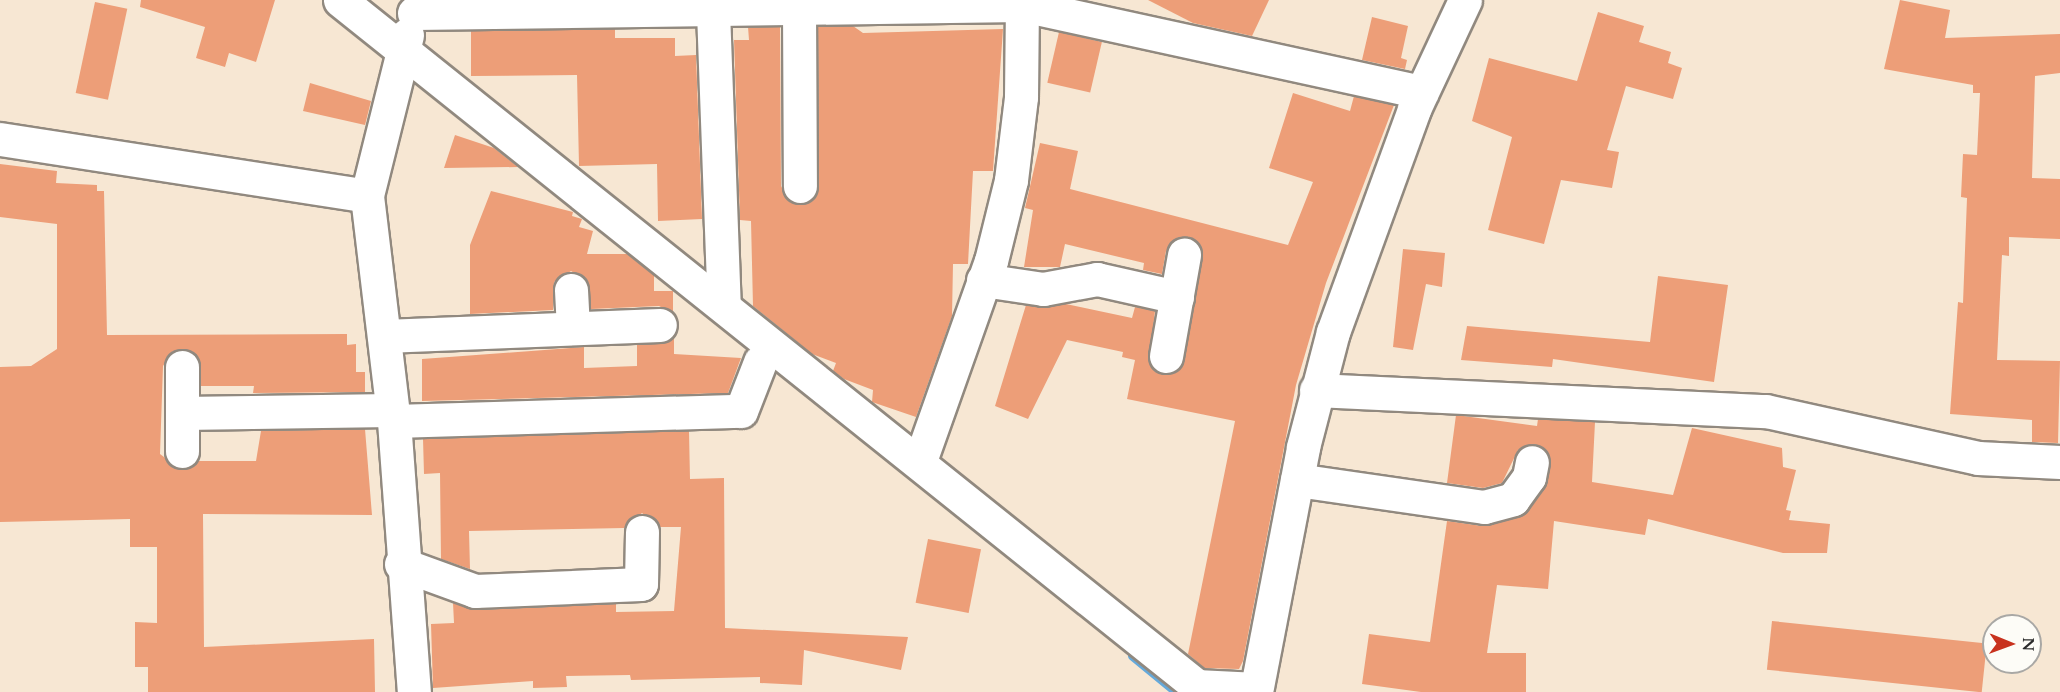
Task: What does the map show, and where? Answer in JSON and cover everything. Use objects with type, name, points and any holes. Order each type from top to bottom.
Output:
[{"type":"street","points":[[340,0],[402,52],[920,461],[1197,686],[1256,691],[1316,390],[1422,92],[1465,0]]},
{"type":"street","points":[[414,692],[401,564],[393,416],[368,196],[414,6],[713,10],[1022,3],[1422,92]]},
{"type":"street","points":[[920,461],[983,280],[1011,180],[1021,98],[1022,3]]},
{"type":"street","points":[[799,9],[800,186]]},
{"type":"street","points":[[713,10],[724,306]]},
{"type":"street","points":[[0,139],[368,196]]},
{"type":"street","points":[[1166,356],[1184,255]]},
{"type":"street","points":[[983,280],[1043,289],[1097,279],[1177,297]]},
{"type":"street","points":[[571,291],[573,328]]},
{"type":"street","points":[[384,336],[660,325]]},
{"type":"street","points":[[182,413],[393,416],[741,411],[760,362]]},
{"type":"street","points":[[182,367],[182,451]]},
{"type":"street","points":[[1316,390],[1766,411],[1978,458],[2060,462]]},
{"type":"street","points":[[1297,480],[1484,507],[1513,499],[1529,477],[1532,462]]},
{"type":"street","points":[[401,564],[475,591],[641,584],[642,532]]},
{"type":"building","points":[[141,0],[275,0],[256,62],[229,53],[225,67],[196,58],[205,27],[140,7]]},
{"type":"building","points":[[1148,0],[1269,0],[1252,36],[1193,23]]},
{"type":"building","points":[[1900,0],[1950,10],[1945,38],[2060,34],[2060,73],[2035,76],[2032,178],[2060,179],[2060,239],[2009,237],[2009,256],[2002,255],[1997,360],[2060,361],[2058,443],[2032,442],[2032,420],[1950,414],[1958,302],[1963,303],[1967,198],[1961,197],[1963,154],[1977,155],[1980,93],[1973,93],[1973,85],[1884,69]]},
{"type":"building","points":[[95,2],[127,9],[108,100],[76,93]]},
{"type":"building","points":[[1598,12],[1644,26],[1639,42],[1671,52],[1668,63],[1682,68],[1673,99],[1626,86],[1607,150],[1619,152],[1612,188],[1561,180],[1544,244],[1488,230],[1512,137],[1472,121],[1489,58],[1577,81]]},
{"type":"building","points":[[1372,17],[1408,26],[1401,58],[1407,60],[1405,69],[1362,60]]},
{"type":"building","points":[[818,26],[853,26],[863,33],[1003,29],[993,171],[973,171],[968,264],[953,264],[952,316],[916,417],[872,402],[873,390],[844,379],[833,371],[836,363],[812,354],[753,306],[751,221],[740,220],[734,40],[749,40],[748,27],[780,27],[781,186],[790,202],[801,205],[816,196],[819,186]]},
{"type":"building","points":[[615,29],[615,38],[675,38],[675,56],[696,55],[702,219],[658,221],[657,164],[579,166],[577,75],[471,76],[471,31]]},
{"type":"building","points":[[1059,32],[1102,42],[1090,93],[1047,83]]},
{"type":"building","points":[[310,83],[371,101],[365,125],[303,111]]},
{"type":"building","points":[[1293,93],[1350,111],[1354,96],[1394,105],[1326,283],[1296,385],[1243,661],[1239,669],[1204,668],[1188,654],[1235,421],[1127,399],[1135,360],[1122,357],[1123,352],[1067,340],[1028,419],[995,406],[1026,305],[1066,304],[1132,318],[1135,307],[1155,311],[1149,363],[1163,374],[1180,368],[1201,248],[1188,237],[1177,238],[1166,251],[1162,274],[1143,270],[1144,263],[1065,244],[1060,267],[1024,267],[1033,210],[1025,208],[1040,143],[1078,151],[1070,189],[1288,245],[1313,182],[1269,168]]},
{"type":"building","points":[[455,135],[494,148],[518,167],[444,168]]},
{"type":"building","points":[[0,164],[57,171],[56,183],[97,185],[97,191],[104,191],[107,335],[347,334],[347,345],[356,344],[356,372],[365,372],[365,392],[253,393],[254,386],[201,386],[198,357],[191,351],[173,351],[163,366],[160,454],[181,470],[198,461],[256,461],[261,431],[365,429],[372,515],[203,514],[204,647],[374,639],[375,692],[148,692],[148,667],[135,667],[135,622],[157,623],[157,547],[130,547],[130,519],[0,522],[0,367],[31,366],[57,349],[57,224],[0,217]]},
{"type":"building","points":[[491,191],[573,212],[572,216],[582,219],[579,227],[593,231],[587,254],[627,254],[654,275],[654,291],[673,291],[673,313],[659,306],[591,309],[587,280],[571,271],[554,282],[553,310],[470,314],[470,245]]},
{"type":"building","points":[[1403,249],[1445,253],[1442,287],[1426,284],[1413,350],[1393,347]]},
{"type":"building","points":[[1658,276],[1728,285],[1714,382],[1553,359],[1552,367],[1461,360],[1467,326],[1650,342]]},
{"type":"building","points":[[674,337],[674,354],[741,358],[728,393],[422,401],[422,359],[584,347],[584,368],[637,366],[637,345]]},
{"type":"building","points":[[1456,415],[1537,426],[1538,419],[1595,422],[1592,482],[1673,495],[1692,428],[1782,448],[1783,467],[1796,470],[1786,510],[1791,511],[1789,520],[1830,524],[1827,553],[1783,553],[1648,519],[1645,535],[1554,521],[1548,589],[1497,585],[1487,653],[1526,653],[1526,692],[1421,692],[1362,684],[1369,634],[1430,642],[1447,521],[1482,526],[1518,517],[1547,481],[1550,457],[1535,444],[1518,450],[1502,483],[1483,488],[1447,483]]},
{"type":"building","points":[[689,431],[690,479],[724,478],[725,628],[908,637],[901,670],[804,650],[802,685],[760,683],[760,677],[631,680],[630,675],[566,676],[567,687],[533,688],[533,681],[433,688],[431,624],[454,623],[453,603],[476,610],[616,604],[616,612],[674,611],[681,527],[660,527],[642,513],[624,528],[469,531],[470,569],[441,559],[440,473],[424,474],[423,439]]},
{"type":"building","points":[[928,539],[981,549],[969,613],[916,603]]},
{"type":"building","points":[[1772,621],[1982,643],[1982,692],[1767,670]]},
{"type":"waterway","points":[[1133,656],[1177,692]]}]
